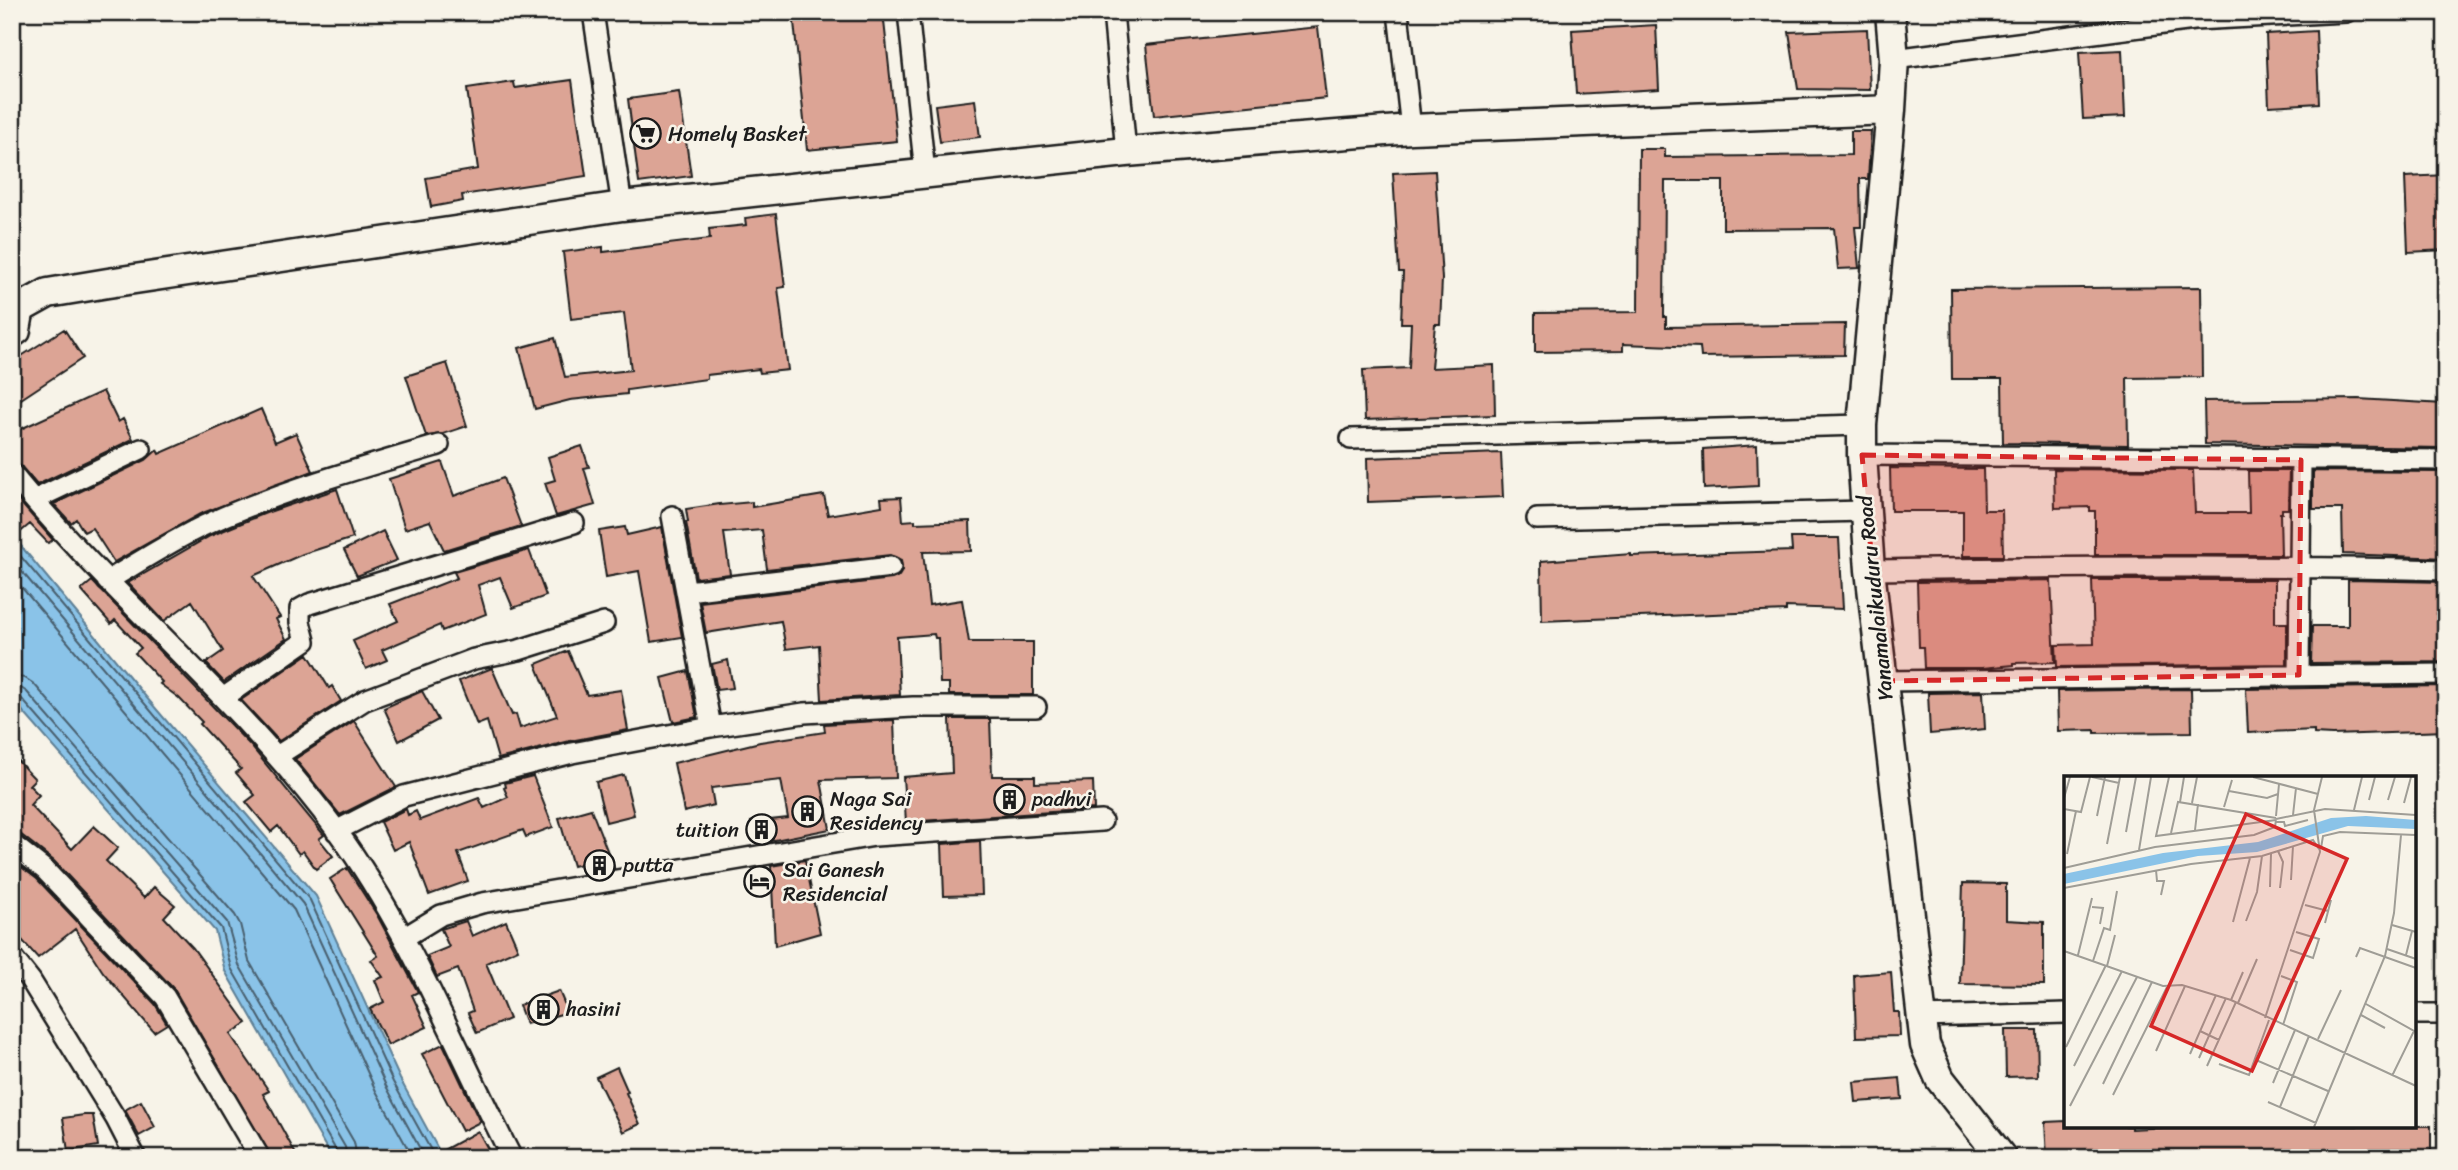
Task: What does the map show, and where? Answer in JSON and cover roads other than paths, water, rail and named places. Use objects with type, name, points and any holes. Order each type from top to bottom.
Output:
[{"type":"street","points":[[593,12],[622,206]]},
{"type":"street","points":[[908,12],[925,173]]},
{"type":"street","points":[[1113,12],[1126,152]]},
{"type":"street","points":[[1398,12],[1411,129]]},
{"type":"street","name":"Yanamalaikuduru Road","points":[[1890,12],[1894,59],[1891,110],[1862,425],[1870,570],[1925,1045],[1940,1079],[2002,1158]]},
{"type":"street","points":[[1894,59],[2194,20],[2343,12]]},
{"type":"street","points":[[12,338],[20,333],[16,307],[48,293],[622,206],[1126,152],[1411,129],[1891,110]]},
{"type":"street","points":[[1351,439],[1862,425]]},
{"type":"street","points":[[107,581],[176,540],[230,515],[313,482],[439,445]]},
{"type":"street","points":[[34,500],[142,449]]},
{"type":"street","points":[[1862,455],[2446,460]]},
{"type":"street","points":[[2299,675],[2301,460]]},
{"type":"street","points":[[12,474],[107,581],[277,755],[336,831],[369,877],[405,937],[513,1158]]},
{"type":"street","points":[[1537,519],[1865,511]]},
{"type":"street","points":[[672,516],[711,727]]},
{"type":"street","points":[[223,698],[305,640],[300,609],[309,604],[574,523]]},
{"type":"street","points":[[1870,570],[2301,566],[2446,570]]},
{"type":"street","points":[[687,591],[891,567]]},
{"type":"street","points":[[277,755],[365,700],[474,659],[519,650],[604,623]]},
{"type":"street","points":[[1883,681],[2446,674]]},
{"type":"street","points":[[336,831],[404,796],[572,754],[711,727],[804,713],[913,707],[1036,707]]},
{"type":"street","points":[[405,937],[441,915],[482,903],[875,836],[1102,821]]},
{"type":"street","points":[[12,844],[45,870],[165,997],[260,1158]]},
{"type":"street","points":[[12,957],[45,1004],[116,1119],[136,1158]]},
{"type":"street","points":[[1921,1017],[2064,1013]]},
{"type":"street","points":[[2416,1014],[2446,1014]]},
{"type":"water","points":[[12,535],[316,896],[400,1079],[443,1158],[332,1158],[225,971],[215,931],[12,699]]},
{"type":"place","name":"Homely Basket","points":[[645,134]]},
{"type":"place","name":"padhvi","points":[[1009,799]]},
{"type":"place","name":"Naga Sai Residency","points":[[807,811]]},
{"type":"place","name":"tuition","points":[[762,830]]},
{"type":"place","name":"putta","points":[[600,865]]},
{"type":"place","name":"Sai Ganesh Residencial","points":[[760,882]]},
{"type":"place","name":"hasini","points":[[543,1009]]}]
